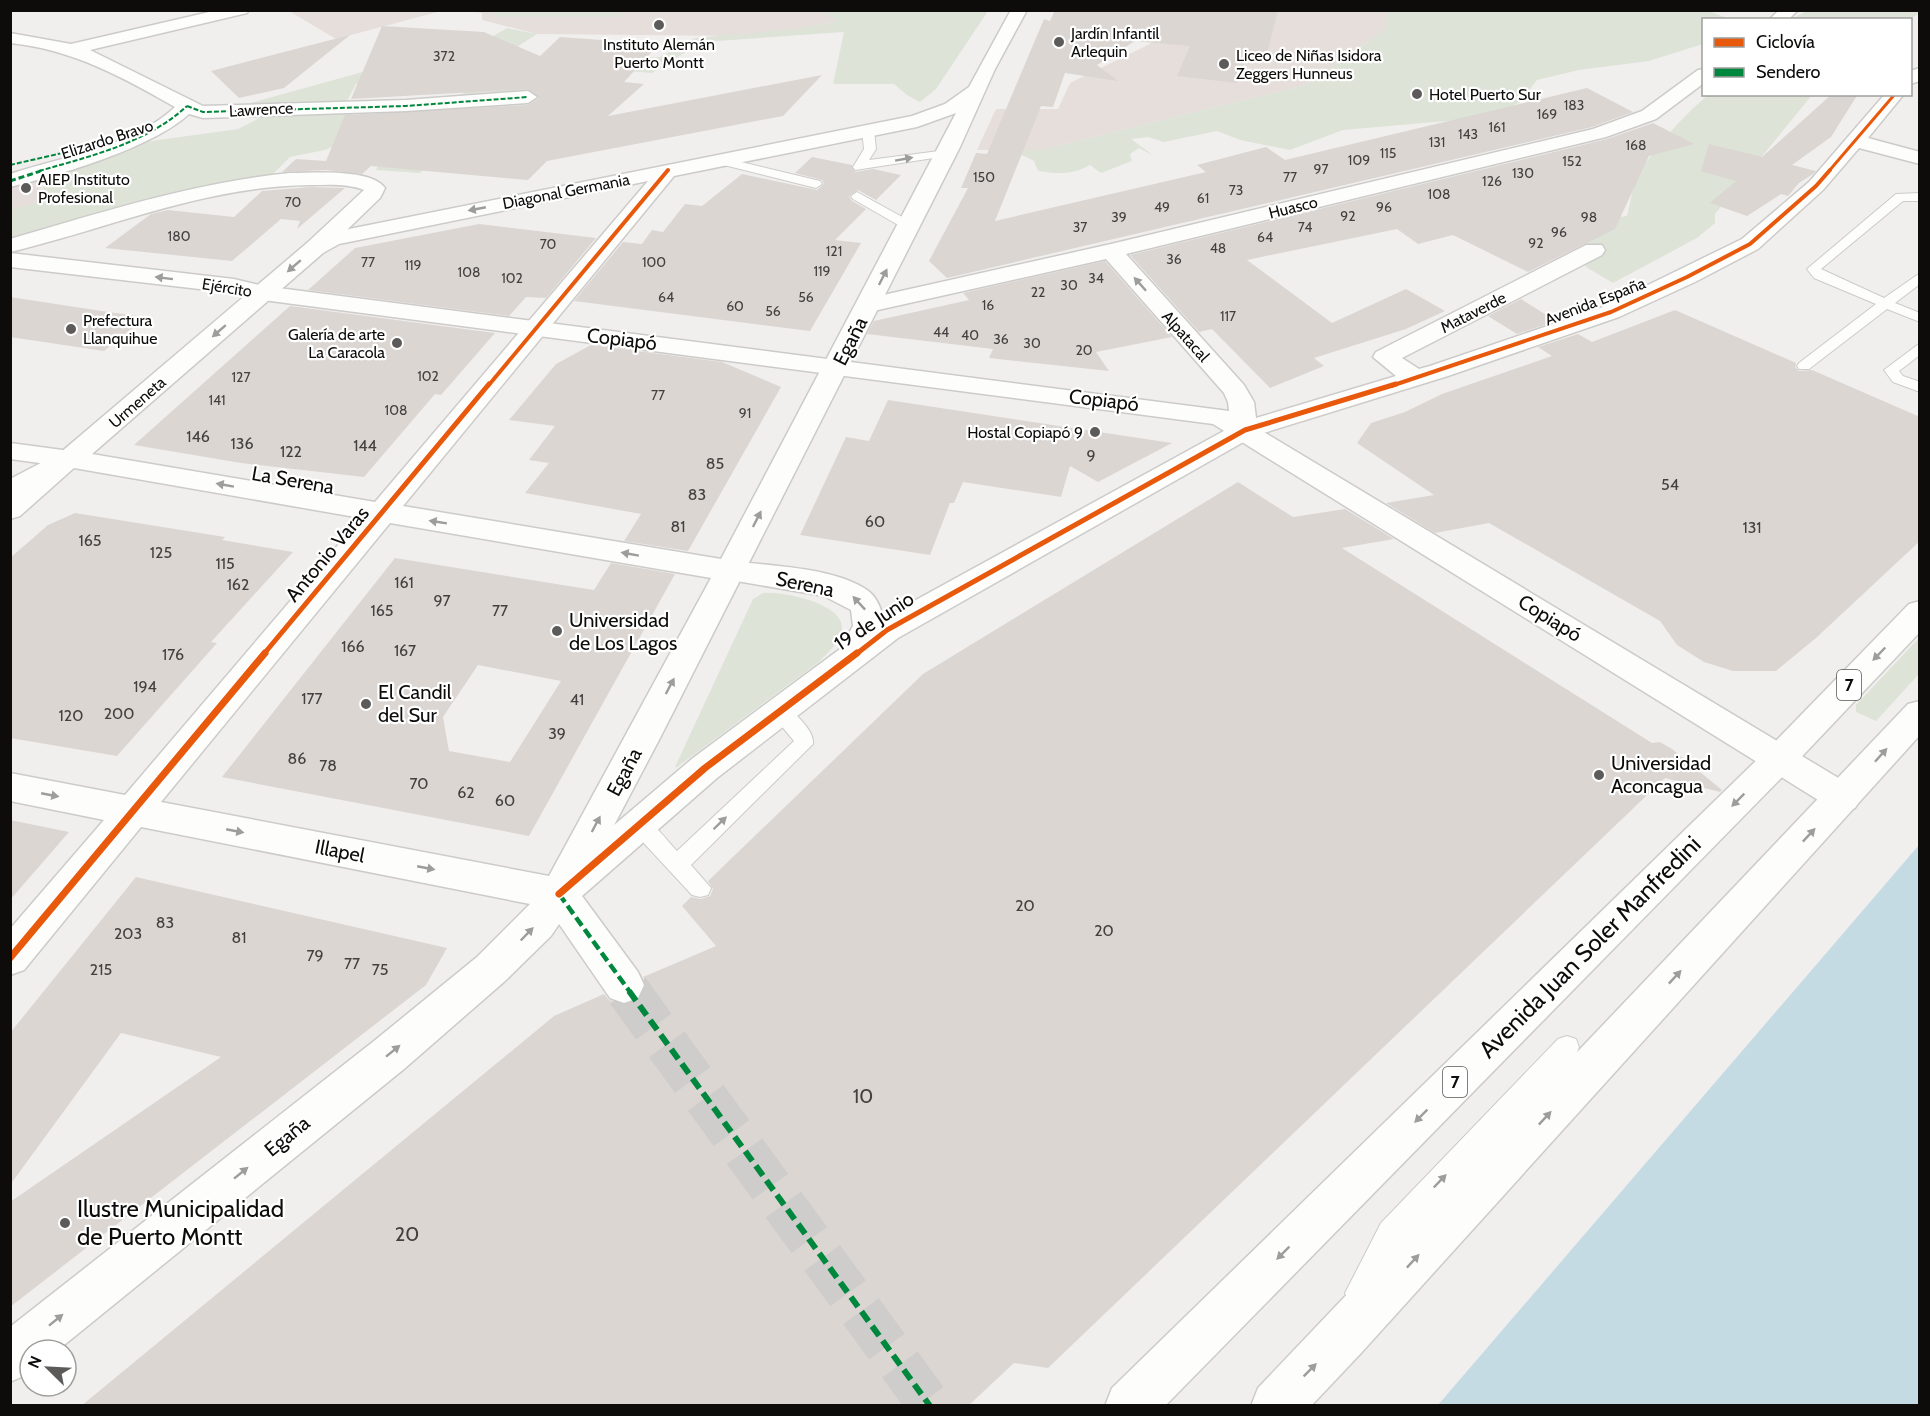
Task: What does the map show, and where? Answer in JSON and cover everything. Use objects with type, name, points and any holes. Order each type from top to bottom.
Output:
[{"type":"main road","points":[[74,49],[241,10]]},
{"type":"main road","name":"Egaña","points":[[10,1358],[433,1018],[518,944],[537,924],[559,894],[730,571],[948,150],[986,69],[1019,10]]},
{"type":"main road","name":"Lawrence","points":[[10,38],[43,41],[74,49],[203,112],[315,107],[447,106],[528,97]]},
{"type":"main road","name":"Diagonal Germania","points":[[877,128],[939,105],[961,91],[986,69]]},
{"type":"main road","name":"Huasco","points":[[868,305],[1111,251],[1599,133],[1649,115],[1702,75]]},
{"type":"main road","name":"Diagonal Germania","points":[[263,293],[315,248],[342,236],[917,121],[952,108],[977,89]]},
{"type":"main road","name":"Avenida España","points":[[1245,430],[1416,378],[1611,312],[1750,244],[1816,186],[1893,96]]},
{"type":"main road","name":"Elizardo Bravo","points":[[10,165],[61,155],[128,135],[187,106]]},
{"type":"main road","name":"Elizardo Bravo","points":[[10,181],[147,134],[172,120],[187,106]]},
{"type":"main road","points":[[917,121],[946,129],[950,134],[948,150]]},
{"type":"main road","points":[[1857,141],[1920,158]]},
{"type":"main road","name":"Antonio Varas","points":[[10,958],[668,170]]},
{"type":"main road","points":[[10,246],[159,203],[243,185],[282,179],[314,179],[353,181],[375,188],[373,194],[315,248]]},
{"type":"main road","name":"Mataverde","points":[[1416,378],[1385,357],[1594,250]]},
{"type":"main road","name":"Alpatacal","points":[[1111,251],[1235,390],[1241,402],[1245,430]]},
{"type":"main road","name":"Ejército","points":[[10,260],[234,286],[263,293]]},
{"type":"main road","name":"Ejército","points":[[10,277],[216,301],[263,293]]},
{"type":"main road","name":"Copiapó","points":[[263,293],[1220,417],[1245,430],[1843,798]]},
{"type":"main road","name":"Urmeneta","points":[[10,510],[263,293]]},
{"type":"main road","name":"19 de Junio","points":[[559,894],[705,768],[853,654],[925,608],[1245,430]]},
{"type":"main road","name":"La Serena","points":[[10,451],[70,459],[688,564]]},
{"type":"main road","points":[[10,491],[70,459]]},
{"type":"main road","name":"Serena","points":[[688,564],[820,585],[855,597],[864,605],[869,626],[853,654]]},
{"type":"main road","name":"Avenida Juan Soler Manfredini","points":[[1130,1406],[1779,759],[1920,612]]},
{"type":"main road","points":[[1276,1406],[1345,1335],[1920,713]]},
{"type":"main road","name":"Illapel","points":[[10,788],[559,894]]},
{"type":"main road","points":[[559,894],[624,985]]},
{"type":"lane","points":[[877,128],[870,149],[860,166],[948,150]]},
{"type":"lane","points":[[716,160],[816,184]]},
{"type":"lane","points":[[857,196],[909,226]]},
{"type":"lane","points":[[1920,197],[1900,197],[1814,269],[1819,275],[1920,318]]},
{"type":"lane","points":[[1804,366],[1920,278]]},
{"type":"lane","points":[[1920,347],[1891,370],[1898,379],[1920,388]]},
{"type":"lane","points":[[678,864],[803,744],[804,738],[778,710]]},
{"type":"lane","points":[[639,826],[700,888]]},
{"type":"lane","points":[[1345,1335],[1362,1284],[1392,1233],[1567,1047]]},
{"type":"shaded area","name":"Instituto Alemán Puerto Montt","points":[[821,10],[839,21],[797,29],[736,36],[537,34],[482,20],[482,13],[471,11]]},
{"type":"shaded area","points":[[1706,10],[1727,18],[1702,18],[1702,44],[1649,61],[1579,70],[1537,80],[1520,102],[1492,117],[1343,130],[1290,150],[1240,140],[1217,131],[1164,142],[1148,137],[1131,139],[1154,156],[1139,148],[1130,154],[1132,161],[1101,173],[1090,165],[1065,173],[1038,171],[1034,161],[1012,150],[1041,150],[1306,85],[1386,29],[1388,11]]},
{"type":"shaded area","points":[[1919,10],[1920,13],[1912,18],[1793,18],[1807,11]]},
{"type":"shaded area","points":[[289,11],[441,11],[336,39]]},
{"type":"shaded area","points":[[498,11],[623,11],[620,17],[493,17]]},
{"type":"shaded area","points":[[821,11],[988,11],[936,89],[920,102],[894,84],[833,84],[844,32],[702,42],[652,73],[626,71],[534,93],[486,92],[460,96],[472,86],[629,58],[660,57],[695,38],[797,29],[838,21]]},
{"type":"shaded area","name":"Liceo de Niñas Isidora Zeggers Hunneus","points":[[1168,11],[1389,11],[1386,29],[1306,85],[1041,150],[977,150],[996,109],[1058,109],[1070,83],[1150,44]]},
{"type":"shaded area","points":[[507,28],[537,34],[472,76],[356,84],[347,101],[252,106],[250,103],[493,36]]},
{"type":"shaded area","points":[[1707,96],[1811,96],[1715,214],[1715,223],[1697,238],[1613,283],[1586,267],[1583,222],[1627,216],[1632,192],[1647,161]]},
{"type":"shaded area","points":[[267,114],[352,114],[346,131],[449,143],[420,173],[376,170],[389,146],[343,142],[325,150],[290,157],[269,178],[11,242],[10,210],[36,203],[50,172],[137,143],[238,129]]},
{"type":"shaded area","name":"AIEP Instituto Profesional","points":[[34,172],[48,202],[11,211],[10,173]]},
{"type":"shaded area","points":[[763,593],[784,594],[822,605],[840,619],[842,628],[840,638],[819,662],[675,767],[753,599]]},
{"type":"shaded area","points":[[1919,638],[1919,674],[1876,721],[1856,712],[1856,705]]},
{"type":"water","points":[[1919,845],[1919,1405],[1438,1405]]},
{"type":"building","points":[[1055,10],[1278,10],[1265,62],[1245,60],[1237,83],[1177,76],[1190,46],[1135,41],[1097,65],[1118,81],[1065,73],[1053,107],[1041,106],[995,221],[1206,172],[1197,165],[1266,147],[1285,160],[1587,88],[1633,112],[1592,127],[947,278],[929,261],[968,188],[961,188],[976,153],[987,154],[1044,19],[1050,21]]},
{"type":"building","points":[[382,26],[484,32],[540,56],[560,37],[659,44],[624,82],[644,84],[608,116],[822,75],[783,116],[547,161],[528,180],[371,166],[362,174],[326,170],[282,172],[296,159],[326,161],[345,115],[528,105],[539,98],[528,89],[351,99]]},
{"type":"building","points":[[350,35],[284,88],[239,98],[211,71]]},
{"type":"building","points":[[1830,96],[1857,96],[1831,137],[1792,165],[1816,171],[1799,183],[1788,196],[1781,194],[1747,216],[1710,203],[1736,181],[1701,171],[1709,144],[1762,157]]},
{"type":"building","points":[[1653,123],[1694,144],[1649,156],[1615,229],[1528,272],[1453,235],[1418,244],[1397,229],[1247,260],[1332,323],[1406,289],[1445,311],[1406,329],[1314,358],[1324,366],[1270,388],[1212,329],[1199,332],[1130,255],[1607,139]]},
{"type":"building","points":[[812,157],[852,165],[855,172],[873,169],[901,175],[876,200],[858,190],[849,196],[852,201],[866,209],[835,240],[861,243],[810,331],[574,301],[623,242],[642,244],[652,230],[663,232],[685,204],[702,206],[742,174],[817,190],[824,184],[822,180],[795,173]]},
{"type":"building","points":[[310,187],[345,188],[297,229],[300,221],[281,219],[232,261],[105,248],[151,214],[168,210],[234,217],[262,191]]},
{"type":"building","points":[[479,224],[596,238],[546,298],[526,297],[509,316],[308,290],[355,248]]},
{"type":"building","points":[[1105,261],[1172,337],[1096,352],[1109,371],[989,358],[993,349],[867,334],[874,321],[969,300],[963,293]]},
{"type":"building","name":"Prefectura Llanquihue","points":[[10,297],[146,317],[104,351],[10,337]]},
{"type":"building","points":[[1521,299],[1556,321],[1517,334],[1488,316]]},
{"type":"building","points":[[290,306],[495,333],[441,395],[435,394],[364,477],[241,463],[134,445]]},
{"type":"building","points":[[1675,310],[1796,363],[1795,367],[1799,371],[1812,370],[1920,417],[1920,541],[1816,638],[1776,671],[1733,671],[1704,662],[1677,645],[1660,621],[1489,523],[1435,533],[1386,503],[1434,495],[1357,443],[1371,423],[1405,412],[1442,394],[1552,356],[1538,347],[1578,334],[1592,342]]},
{"type":"building","points":[[591,345],[722,362],[781,387],[688,551],[624,541],[641,514],[525,493],[549,463],[529,460],[555,426],[509,420],[556,364]]},
{"type":"building","points":[[888,400],[1172,443],[1098,482],[1070,466],[1061,497],[963,482],[954,503],[950,503],[930,555],[800,535],[846,437],[869,441]]},
{"type":"building","points":[[1238,482],[1293,517],[1345,509],[1394,539],[1342,548],[1652,743],[1660,742],[1672,749],[1722,790],[1720,792],[1665,778],[1048,1368],[1014,1363],[968,1406],[81,1406],[554,1016],[604,994],[609,1000],[623,1005],[639,1000],[646,986],[643,977],[716,946],[682,906],[691,897],[701,899],[710,896],[713,889],[708,881],[923,674]]},
{"type":"building","points":[[75,513],[225,537],[222,540],[293,552],[211,642],[217,643],[117,756],[10,738],[10,558],[48,525]]},
{"type":"building","points":[[395,558],[594,590],[611,563],[675,574],[529,836],[222,777]],"holes":[[[478,665],[561,681],[510,762],[449,751],[443,717]]]},
{"type":"building","points":[[10,820],[69,832],[10,900]]},
{"type":"building","points":[[136,877],[447,948],[426,985],[10,1307],[10,1202],[221,1057],[121,1033],[10,1185],[10,1033]]},
{"type":"tunnel","points":[[624,985],[629,992]]},
{"type":"tunnel","points":[[628,991],[930,1406]]},
{"type":"marked path","points":[[187,106],[203,112],[406,106],[528,97]]},
{"type":"marked path","points":[[10,181],[130,142],[153,131],[187,106]]},
{"type":"marked path","points":[[10,165],[93,146]]},
{"type":"marked path","points":[[559,894],[930,1406]]},
{"type":"cycle path","points":[[559,894],[705,768],[887,630],[1245,430],[1439,371],[1611,312],[1687,277],[1750,244],[1816,186],[1893,96]]},
{"type":"cycle path","points":[[10,958],[668,170]]},
{"type":"place","name":"Instituto Alemán Puerto Montt","points":[[659,25]]},
{"type":"place","name":"Jardín Infantil Arlequin","points":[[1059,42]]},
{"type":"place","name":"Liceo de Niñas Isidora Zeggers Hunneus","points":[[1224,64]]},
{"type":"place","name":"Hotel Puerto Sur","points":[[1417,94]]},
{"type":"place","name":"AIEP Instituto Profesional","points":[[26,188]]},
{"type":"place","name":"Prefectura Llanquihue","points":[[71,329]]},
{"type":"place","name":"Galería de arte La Caracola","points":[[397,343]]},
{"type":"place","name":"Hostal Copiapó 9","points":[[1095,432]]},
{"type":"place","name":"Universidad de Los Lagos","points":[[557,631]]},
{"type":"place","name":"El Candil del Sur","points":[[366,704]]},
{"type":"place","name":"Universidad Aconcagua","points":[[1599,775]]},
{"type":"place","name":"Ilustre Municipalidad de Puerto Montt","points":[[65,1223]]}]
